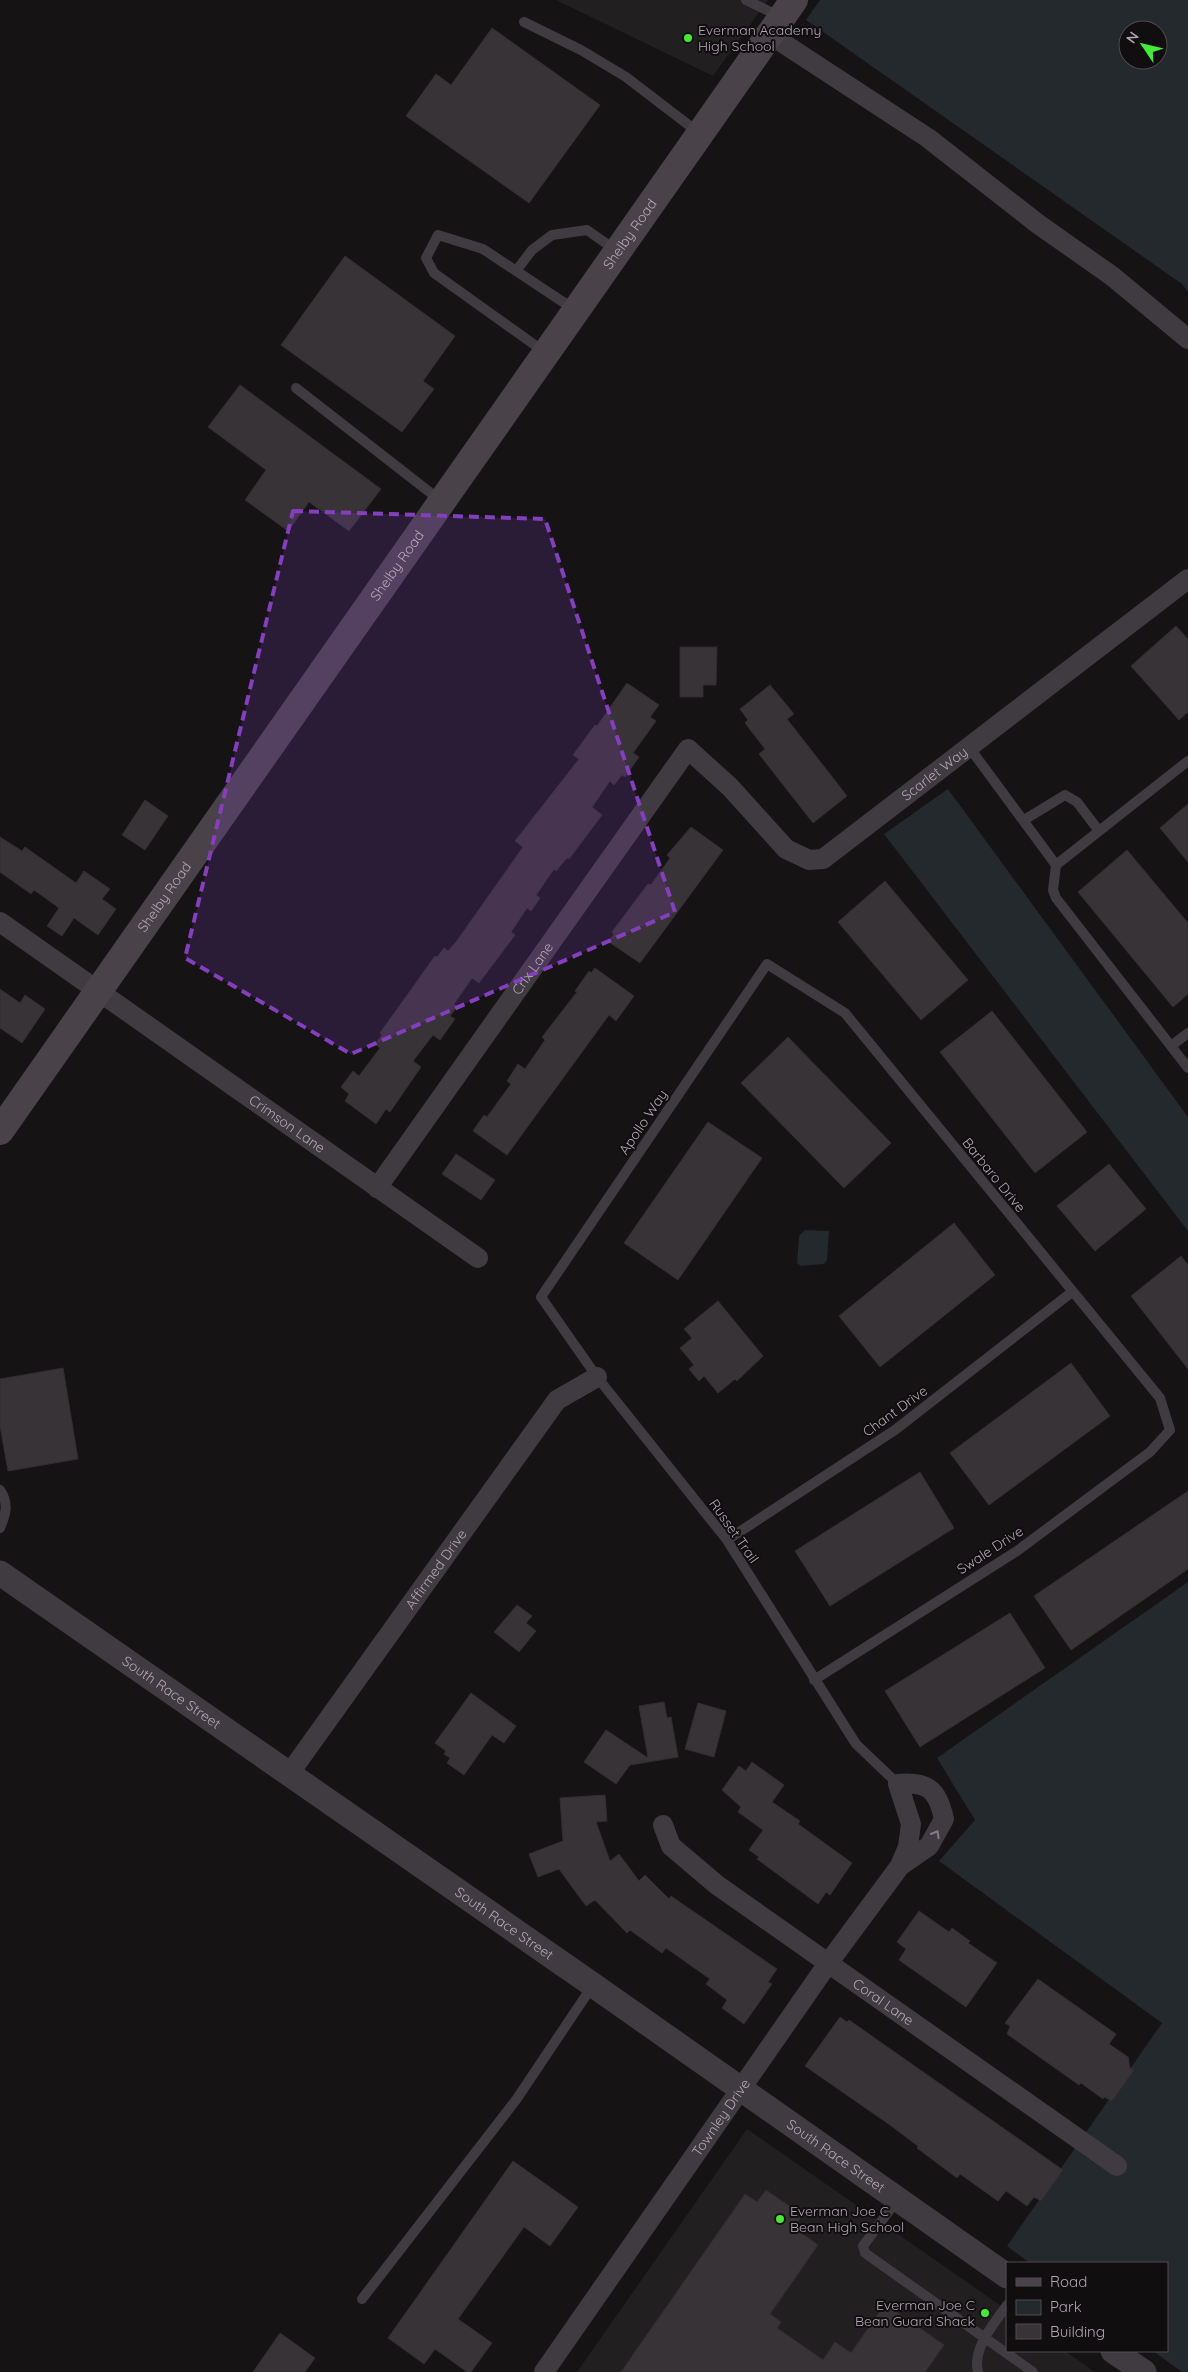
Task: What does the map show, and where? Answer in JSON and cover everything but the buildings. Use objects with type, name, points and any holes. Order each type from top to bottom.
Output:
[{"type":"main road","name":"Shelby Road","points":[[0,1130],[618,252],[781,17]]},
{"type":"street","points":[[781,17],[928,138],[1038,224],[1112,276],[1188,339]]},
{"type":"street","name":"Scarlet Way","points":[[688,749],[730,787],[786,849],[809,860],[823,859],[1188,579]]},
{"type":"street","name":"Crix Lane","points":[[378,1188],[688,749]]},
{"type":"street","name":"Crimson Lane","points":[[0,922],[478,1258]]},
{"type":"street","name":"Affirmed Drive","points":[[289,1774],[557,1400],[596,1377]]},
{"type":"street","name":"South Race Street","points":[[0,1573],[593,1985],[1006,2275]]},
{"type":"street","name":"Townley Drive","points":[[544,2372],[829,1962],[900,1866],[908,1847],[911,1824],[898,1784],[911,1783],[928,1787],[939,1799],[944,1820],[929,1846],[900,1866]]},
{"type":"street","name":"Coral Lane","points":[[663,1825],[671,1846],[717,1886],[829,1962],[1117,2166]]},
{"type":"street","points":[[1114,2352],[1144,2372]]},
{"type":"lane","points":[[746,0],[781,17]]},
{"type":"lane","points":[[524,22],[581,50],[626,77],[700,133]]},
{"type":"lane","points":[[516,271],[532,250],[552,235],[587,230],[618,252]]},
{"type":"lane","points":[[546,353],[434,273],[426,258],[438,235],[483,249],[576,311]]},
{"type":"lane","points":[[296,388],[442,502]]},
{"type":"lane","points":[[969,747],[1056,865],[1053,890],[1056,898],[1188,1068]]},
{"type":"lane","points":[[1056,865],[1188,761]]},
{"type":"lane","points":[[1024,820],[1065,794],[1077,802],[1099,831]]},
{"type":"lane","name":"Barbaro Drive","points":[[767,964],[845,1013],[1160,1398],[1170,1430]]},
{"type":"lane","name":"Apollo Way","points":[[541,1297],[767,964]]},
{"type":"lane","points":[[1171,1046],[1188,1033]]},
{"type":"lane","name":"Chant Drive","points":[[727,1540],[895,1430],[1072,1292]]},
{"type":"lane","name":"Russet Trail","points":[[541,1297],[596,1377],[727,1540],[856,1744],[898,1784]]},
{"type":"lane","name":"Swale Drive","points":[[814,1680],[1017,1550],[1150,1452],[1170,1430]]},
{"type":"lane","points":[[0,1490],[6,1499],[6,1513],[0,1528]]},
{"type":"lane","points":[[362,2300],[516,2100],[593,1985]]},
{"type":"lane","points":[[897,2200],[863,2246],[865,2253],[1033,2372]]},
{"type":"lane","points":[[978,2372],[976,2366],[984,2338],[1006,2306]]},
{"type":"highlighted area","points":[[293,511],[545,519],[675,912],[351,1054],[185,958]]},
{"type":"shaded area","name":"Everman Academy High School","points":[[556,0],[768,0],[713,76]]},
{"type":"shaded area","name":"Everman Joe C Bean High School","points":[[747,2129],[1006,2309],[1006,2352],[1066,2352],[1095,2372],[577,2372]]},
{"type":"green space","points":[[820,0],[1188,0],[1188,292],[1182,284],[806,20]]},
{"type":"green space","points":[[948,789],[1188,1117],[1188,1231],[884,834]]},
{"type":"green space","points":[[805,1230],[829,1231],[827,1260],[824,1264],[801,1266],[797,1263],[799,1236]]},
{"type":"green space","points":[[1188,1582],[1188,2372],[1182,2372],[1154,2352],[1168,2352],[1168,2262],[1029,2262],[1007,2246],[1162,2023],[939,1861],[975,1820],[937,1758]]},
{"type":"place","name":"Everman Academy High School","points":[[688,38]]},
{"type":"place","name":"Everman Joe C Bean High School","points":[[780,2219]]},
{"type":"place","name":"Everman Joe C Bean Guard Shack","points":[[985,2313]]}]
